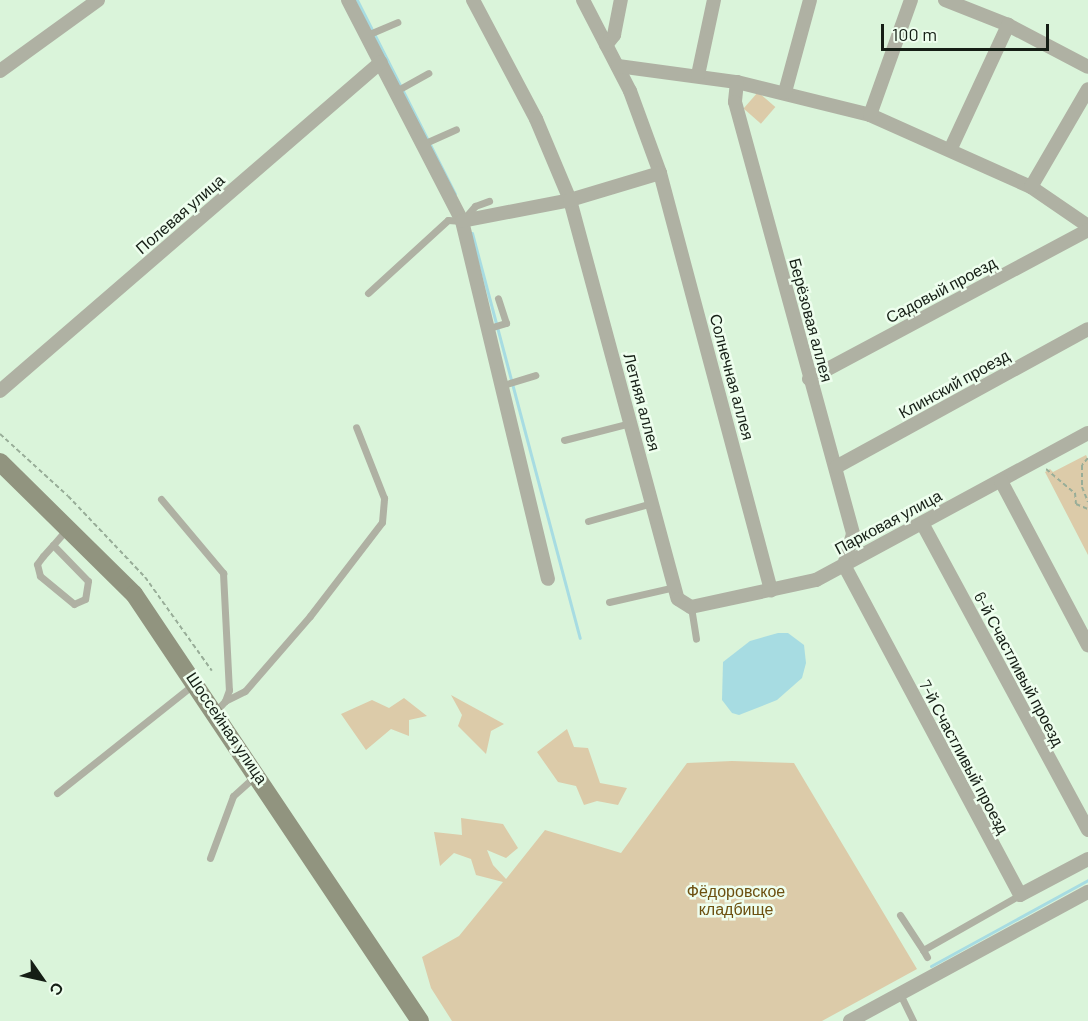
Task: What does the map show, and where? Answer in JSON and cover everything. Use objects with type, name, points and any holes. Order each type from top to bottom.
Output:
[{"type":"main road","name":"Шоссейная улица","points":[[0,462],[134,594],[196,682],[220,706],[257,774],[420,1021]]},
{"type":"street","points":[[0,71],[98,0]]},
{"type":"street","points":[[348,0],[462,221],[486,329],[548,579]]},
{"type":"street","name":"Летняя аллея","points":[[473,0],[536,119],[570,200],[678,599],[691,607]]},
{"type":"street","name":"Солнечная аллея","points":[[583,0],[618,66],[660,172],[771,590]]},
{"type":"street","points":[[606,45],[614,35],[621,0]]},
{"type":"street","points":[[698,75],[714,0]]},
{"type":"street","points":[[785,92],[810,0]]},
{"type":"street","points":[[870,115],[911,0]]},
{"type":"street","points":[[945,0],[1008,25],[1088,67]]},
{"type":"street","points":[[951,148],[1008,25]]},
{"type":"street","name":"Полевая улица","points":[[0,391],[381,62]]},
{"type":"street","points":[[618,66],[737,82],[785,92],[870,115],[951,148],[1031,187],[1088,228]]},
{"type":"street","name":"Берёзовая аллея","points":[[737,82],[735,102],[853,534],[844,565]]},
{"type":"street","points":[[1031,187],[1088,89]]},
{"type":"street","points":[[462,221],[570,200],[615,183],[660,172]]},
{"type":"street","name":"Садовый проезд","points":[[809,379],[1088,228]]},
{"type":"street","name":"Клинский проезд","points":[[836,467],[1088,329]]},
{"type":"street","name":"Парковая улица","points":[[691,607],[816,580],[1088,433]]},
{"type":"street","points":[[1001,481],[1088,645]]},
{"type":"street","name":"6-й Счастливый проезд","points":[[922,522],[1088,830]]},
{"type":"street","name":"7-й Счастливый проезд","points":[[844,565],[1020,896]]},
{"type":"street","points":[[1020,896],[1088,859]]},
{"type":"street","points":[[850,1021],[1088,892]]},
{"type":"lane","points":[[367,35],[397,22]]},
{"type":"lane","points":[[396,91],[428,73]]},
{"type":"lane","points":[[423,144],[456,129]]},
{"type":"lane","points":[[368,293],[448,220],[462,221],[475,206],[489,201]]},
{"type":"lane","points":[[486,329],[506,323],[498,298]]},
{"type":"lane","points":[[500,387],[535,375]]},
{"type":"lane","points":[[564,440],[630,423]]},
{"type":"lane","points":[[220,706],[245,691],[310,616],[382,522],[384,498],[356,426]]},
{"type":"lane","points":[[161,499],[223,573],[229,668],[220,706]]},
{"type":"lane","points":[[588,521],[652,503]]},
{"type":"lane","points":[[53,544],[88,581],[85,599],[74,604],[40,576],[37,564],[53,544],[69,528]]},
{"type":"lane","points":[[609,602],[675,587]]},
{"type":"lane","points":[[691,607],[696,639]]},
{"type":"lane","points":[[57,793],[196,682]]},
{"type":"lane","points":[[210,858],[233,796],[257,774]]},
{"type":"lane","points":[[923,950],[1020,896]]},
{"type":"lane","points":[[900,915],[927,957]]},
{"type":"lane","points":[[900,994],[913,1021]]},
{"type":"path","points":[[0,434],[68,496],[145,577],[212,671]]},
{"type":"path","points":[[1088,458],[1082,465],[1082,487],[1088,502]]},
{"type":"path","points":[[1038,459],[1060,484],[1075,493],[1076,504],[1088,509]]},
{"type":"green space","points":[[758,92],[775,107],[761,124],[744,109]]},
{"type":"green space","points":[[1086,455],[1088,459],[1088,555],[1045,472],[1050,469],[1053,472]]},
{"type":"green space","points":[[451,695],[504,724],[491,731],[486,754],[458,726],[462,715]]},
{"type":"green space","points":[[404,698],[427,716],[409,720],[409,736],[391,729],[366,750],[341,714],[372,700],[389,708]]},
{"type":"green space","points":[[567,729],[574,747],[588,748],[600,783],[627,788],[618,805],[597,801],[584,805],[576,786],[558,782],[537,752]]},
{"type":"green space","name":"Фёдоровское кладбище","points":[[732,761],[794,763],[917,969],[822,1021],[452,1021],[431,988],[422,957],[459,936],[503,882],[476,875],[471,859],[454,853],[440,866],[434,832],[462,835],[461,818],[503,824],[518,848],[506,858],[487,850],[493,865],[506,879],[545,830],[621,853],[687,763]]},
{"type":"water","points":[[778,633],[788,633],[804,645],[806,663],[802,678],[777,700],[739,715],[732,713],[722,700],[723,662],[750,641]]},
{"type":"waterway","points":[[357,0],[455,194]]},
{"type":"waterway","points":[[472,233],[580,638]]},
{"type":"waterway","points":[[931,966],[1088,880]]}]
